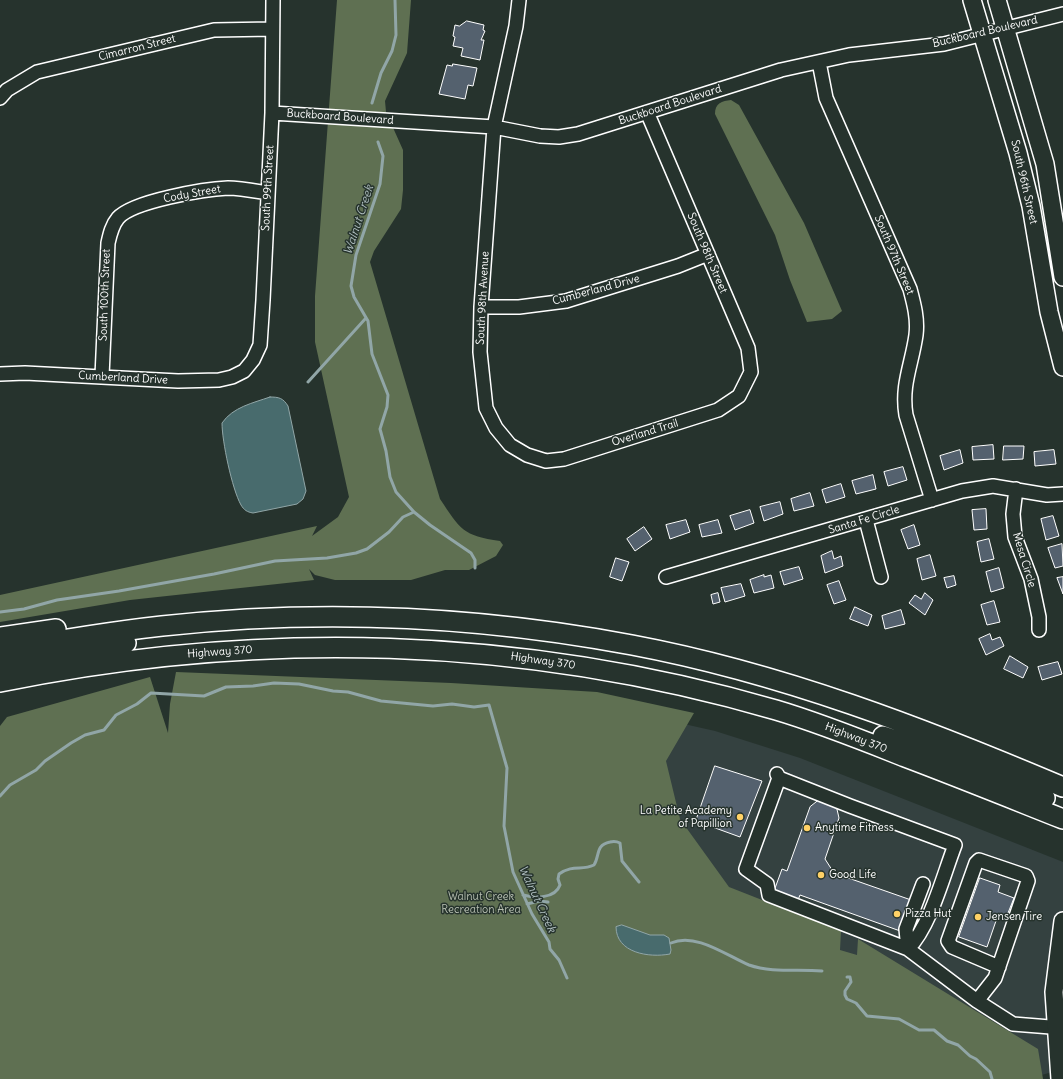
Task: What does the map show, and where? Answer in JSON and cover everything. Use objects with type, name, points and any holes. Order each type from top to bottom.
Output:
[{"type":"highway","points":[[0,651],[163,626],[296,618],[462,622],[529,630],[632,645],[746,673],[850,704],[969,747],[1063,787]]},
{"type":"highway","points":[[0,667],[140,641],[201,623]]},
{"type":"highway","points":[[0,637],[91,625],[163,626]]},
{"type":"highway","name":"Highway 370","points":[[0,682],[117,662],[208,652],[323,647],[438,650],[521,657],[624,673],[720,695],[819,724],[1063,819]]},
{"type":"highway","points":[[819,724],[884,736],[935,753],[1063,806]]},
{"type":"main road","name":"South 96th Street","points":[[972,0],[1018,153],[1031,206],[1049,312],[1063,367]]},
{"type":"main road","name":"South 96th Street","points":[[997,0],[1045,164],[1063,277]]},
{"type":"main road","points":[[1060,1079],[1060,1029],[1054,992],[1063,921]]},
{"type":"main road","points":[[1060,1029],[1063,1011]]},
{"type":"street","name":"South 99th Street","points":[[244,371],[253,360],[260,345],[272,113],[273,0]]},
{"type":"street","name":"South 98th Avenue","points":[[519,0],[516,26],[494,127],[481,307],[480,352],[486,408],[496,428],[510,445],[527,454],[546,461]]},
{"type":"street","name":"Buckboard Boulevard","points":[[272,113],[494,127],[540,136],[560,137],[578,134],[781,70],[885,50],[944,44],[1063,14]]},
{"type":"street","name":"Cimarron Street","points":[[3,94],[37,72],[214,30],[272,29]]},
{"type":"street","name":"South 97th Street","points":[[819,62],[826,98],[914,301],[916,335],[903,392],[904,404],[932,500]]},
{"type":"street","name":"South 98th Street","points":[[646,112],[748,348],[751,372],[739,396]]},
{"type":"street","name":"Cody Street","points":[[119,217],[141,205],[165,198],[197,192],[228,188],[268,193]]},
{"type":"street","name":"South 100th Street","points":[[102,376],[108,243],[111,230],[119,217]]},
{"type":"street","name":"Cumberland Drive","points":[[481,307],[519,307],[566,300],[678,266],[708,254]]},
{"type":"street","name":"Cumberland Drive","points":[[0,374],[25,372],[178,381],[219,380],[232,377],[244,371]]},
{"type":"street","name":"Overland Trail","points":[[546,461],[564,459],[718,410],[739,396]]},
{"type":"street","name":"Santa Fe Circle","points":[[666,577],[962,491],[993,486],[1047,495],[1063,494]]},
{"type":"street","name":"Mesa Circle","points":[[1016,489],[1013,514],[1015,537],[1031,579],[1039,617],[1039,630]]},
{"type":"street","points":[[866,520],[881,577]]},
{"type":"street","points":[[908,948],[915,941],[929,912],[955,845],[850,806],[778,776],[746,869],[767,884],[769,895],[908,948],[977,1001],[1013,1024],[1060,1029]]},
{"type":"street","points":[[977,1001],[995,978],[999,967],[1028,881],[1026,876],[979,860],[976,863],[948,941],[952,947],[999,967]]},
{"type":"street","points":[[908,948],[906,929],[923,884]]},
{"type":"shaded area","points":[[626,711],[715,731],[800,758],[1063,862],[1063,1069],[1038,1076],[724,908]]},
{"type":"green space","points":[[337,0],[411,0],[407,53],[385,101],[386,112],[403,150],[403,190],[401,209],[374,251],[370,262],[440,499],[453,518],[464,529],[478,537],[500,541],[503,545],[496,556],[469,570],[445,570],[411,580],[335,580],[315,575],[309,569],[314,580],[130,600],[0,622],[0,595],[317,526],[312,536],[338,517],[349,497],[315,342],[315,296]]},
{"type":"green space","points":[[731,100],[739,105],[804,223],[842,311],[832,319],[807,322],[790,280],[775,235],[715,114],[716,107],[720,103]]},
{"type":"green space","name":"Walnut Creek Recreation Area","points":[[176,672],[451,683],[597,692],[694,713],[666,761],[680,819],[729,887],[841,931],[840,950],[857,955],[858,939],[1038,1049],[1043,1079],[0,1079],[0,726],[7,717],[150,677],[168,733],[170,704]]},
{"type":"water","points":[[270,397],[280,398],[288,406],[306,491],[303,499],[297,504],[253,513],[242,507],[234,488],[226,453],[222,423],[238,409]]},
{"type":"water","points":[[622,925],[650,935],[664,935],[669,938],[671,950],[670,954],[644,954],[635,952],[628,948],[621,943],[617,936],[616,927]]},
{"type":"building","points":[[467,21],[484,25],[483,30],[485,31],[481,40],[484,40],[480,60],[461,56],[463,48],[453,46],[455,25],[459,26]]},
{"type":"building","points":[[453,64],[477,68],[473,86],[468,85],[465,99],[439,94],[447,65],[452,66]]},
{"type":"building","points":[[993,445],[994,459],[973,460],[972,447]]},
{"type":"building","points":[[1004,446],[1024,446],[1023,459],[1003,460]]},
{"type":"building","points":[[960,450],[963,463],[944,470],[940,456]]},
{"type":"building","points":[[1054,450],[1056,464],[1035,466],[1034,452]]},
{"type":"building","points":[[903,467],[907,480],[888,486],[884,472]]},
{"type":"building","points":[[873,475],[876,489],[856,494],[852,481]]},
{"type":"building","points":[[841,484],[845,497],[826,503],[822,490]]},
{"type":"building","points":[[810,493],[814,506],[794,511],[791,499]]},
{"type":"building","points":[[780,502],[783,514],[764,521],[760,507]]},
{"type":"building","points":[[986,509],[987,529],[974,530],[972,510]]},
{"type":"building","points":[[750,510],[754,523],[735,530],[730,516]]},
{"type":"building","points":[[1053,516],[1059,536],[1046,540],[1041,519]]},
{"type":"building","points":[[686,520],[690,532],[670,539],[666,525]]},
{"type":"building","points":[[718,520],[722,533],[702,537],[699,525]]},
{"type":"building","points":[[914,525],[920,545],[908,549],[901,530]]},
{"type":"building","points":[[644,527],[652,539],[635,551],[627,539]]},
{"type":"building","points":[[989,539],[994,559],[981,562],[977,542]]},
{"type":"building","points":[[1062,544],[1063,566],[1055,568],[1048,548]]},
{"type":"building","points":[[832,551],[834,559],[841,556],[843,566],[825,573],[821,556]]},
{"type":"building","points":[[930,555],[936,576],[922,580],[917,559]]},
{"type":"building","points":[[616,558],[629,562],[622,581],[610,577]]},
{"type":"building","points":[[799,567],[803,579],[784,585],[780,572]]},
{"type":"building","points":[[999,568],[1004,588],[991,592],[986,572]]},
{"type":"building","points":[[764,575],[764,577],[771,575],[774,588],[754,593],[750,580]]},
{"type":"building","points":[[954,576],[956,585],[947,588],[944,578]]},
{"type":"building","points":[[1063,577],[1063,594],[1057,578]]},
{"type":"building","points":[[839,581],[846,600],[834,604],[827,585]]},
{"type":"building","points":[[741,584],[745,596],[725,602],[721,588]]},
{"type":"building","points":[[718,593],[720,602],[713,604],[711,595]]},
{"type":"building","points":[[925,593],[933,600],[925,615],[909,603],[915,595],[921,599]]},
{"type":"building","points":[[994,601],[1000,622],[987,625],[981,605]]},
{"type":"building","points":[[855,607],[872,615],[868,626],[850,619]]},
{"type":"building","points":[[901,610],[905,624],[885,629],[882,616]]},
{"type":"building","points":[[990,634],[992,640],[1000,637],[1004,646],[986,655],[979,639]]},
{"type":"building","points":[[1010,656],[1028,667],[1023,678],[1004,669]]},
{"type":"building","points":[[1058,662],[1062,674],[1042,680],[1038,667]]},
{"type":"building","points":[[715,766],[762,781],[740,837],[696,821]]},
{"type":"building","points":[[819,800],[836,805],[839,818],[825,859],[834,873],[914,901],[903,932],[800,895],[798,900],[774,891],[782,869],[787,871],[810,807]]},
{"type":"building","points":[[980,878],[1000,885],[998,892],[1014,898],[1006,918],[998,915],[987,947],[959,937]]},
{"type":"waterway","name":"Walnut Creek","points":[[372,103],[381,73],[392,51],[396,35],[395,0]]},
{"type":"waterway","name":"Walnut Creek","points":[[378,142],[383,156],[380,184],[356,255],[351,286],[354,297],[368,321],[372,354],[388,395],[387,407],[380,429],[386,451],[390,477],[396,492],[414,512],[430,525],[471,553],[475,560],[475,568]]},
{"type":"waterway","points":[[308,382],[366,318]]},
{"type":"waterway","points":[[0,612],[24,609],[57,600],[119,591],[214,574],[275,561],[327,558],[356,553],[367,549],[389,532],[403,517],[414,512]]},
{"type":"waterway","points":[[0,796],[10,785],[36,770],[45,761],[71,743],[85,735],[104,730],[116,715],[137,704],[151,693],[204,696],[226,687],[253,686],[274,683],[299,684],[333,691],[348,692],[381,701],[433,706],[452,704],[474,707],[489,705],[507,768],[504,826],[513,872],[532,914],[549,942],[550,949],[559,960],[567,978]]},
{"type":"waterway","points":[[523,895],[539,897],[554,893],[560,885],[558,879],[559,874],[569,869],[585,868],[594,865],[600,848],[605,843],[613,841],[620,843],[622,861],[639,882]]},
{"type":"waterway","points":[[527,904],[539,901],[548,902]]},
{"type":"waterway","points":[[671,943],[681,940],[701,943],[711,946],[749,965],[767,969],[822,971]]},
{"type":"waterway","points":[[847,977],[850,977],[851,982],[845,991],[847,999],[856,1003],[867,1016],[899,1019],[919,1030],[934,1030],[947,1041],[958,1045],[970,1056],[976,1059],[990,1072],[992,1079]]},
{"type":"place","name":"La Petite Academy of Papillion","points":[[740,817]]},
{"type":"place","name":"Anytime Fitness","points":[[807,828]]},
{"type":"place","name":"Good Life","points":[[821,875]]},
{"type":"place","name":"Pizza Hut","points":[[897,914]]},
{"type":"place","name":"Jensen Tire","points":[[978,917]]}]
